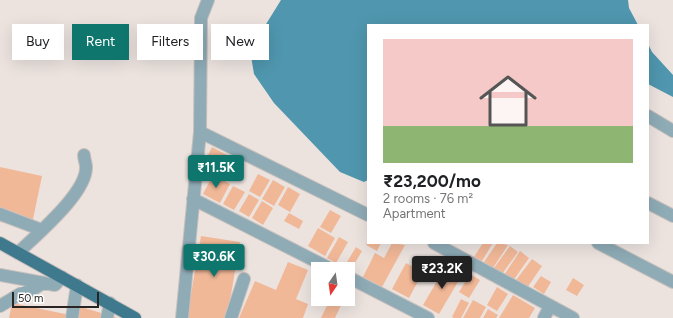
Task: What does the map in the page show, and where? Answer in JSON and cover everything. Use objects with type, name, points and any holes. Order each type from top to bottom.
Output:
[{"type":"main road","points":[[0,243],[110,303],[134,318]]},
{"type":"street","points":[[182,318],[200,132],[201,18],[208,0]]},
{"type":"street","points":[[649,117],[673,131]]},
{"type":"street","points":[[200,132],[367,215]]},
{"type":"street","points":[[18,253],[72,199],[82,183],[86,168],[84,155]]},
{"type":"street","points":[[194,199],[317,262]]},
{"type":"street","points":[[649,204],[673,216]]},
{"type":"street","points":[[0,214],[42,230]]},
{"type":"street","points":[[436,244],[573,318]]},
{"type":"street","points":[[600,244],[673,282]]},
{"type":"street","points":[[0,275],[54,285],[62,277]]},
{"type":"street","points":[[231,318],[244,279]]},
{"type":"street","points":[[355,282],[428,318]]},
{"type":"street","points":[[0,306],[43,283]]},
{"type":"street","points":[[72,318],[77,285]]},
{"type":"street","points":[[107,318],[110,303]]},
{"type":"street","points":[[544,318],[550,306]]},
{"type":"water","points":[[281,0],[628,0],[629,8],[637,24],[367,24],[367,180],[364,182],[340,172],[274,103],[254,74],[252,60],[269,60],[269,24],[266,24]]},
{"type":"water","points":[[649,46],[652,52],[673,75],[673,97],[649,85]]},
{"type":"building","points":[[212,147],[244,164],[239,173],[207,157]]},
{"type":"building","points":[[0,167],[42,176],[31,229],[0,222]]},
{"type":"building","points":[[258,174],[270,180],[260,197],[249,191]]},
{"type":"building","points":[[213,175],[230,184],[220,203],[203,194]]},
{"type":"building","points":[[273,180],[285,187],[274,206],[262,199]]},
{"type":"building","points":[[233,186],[245,192],[234,210],[223,204]]},
{"type":"building","points":[[288,187],[300,194],[290,212],[278,205]]},
{"type":"building","points":[[249,194],[259,200],[249,217],[239,211]]},
{"type":"building","points":[[262,201],[273,208],[263,225],[252,218]]},
{"type":"building","points":[[330,210],[341,216],[331,233],[320,227]]},
{"type":"building","points":[[289,213],[303,221],[299,229],[284,221]]},
{"type":"building","points":[[318,228],[335,238],[325,256],[308,246]]},
{"type":"building","points":[[201,236],[240,242],[227,318],[187,318]]},
{"type":"building","points":[[339,237],[348,242],[337,262],[327,258]]},
{"type":"building","points":[[367,243],[380,244],[377,251],[366,245]]},
{"type":"building","points":[[391,244],[405,245],[382,287],[363,277],[375,253],[384,258]]},
{"type":"building","points":[[482,244],[492,244],[482,261],[474,257]]},
{"type":"building","points":[[496,244],[508,245],[493,268],[484,262]]},
{"type":"building","points":[[510,246],[518,252],[502,274],[494,268]]},
{"type":"building","points":[[356,247],[362,251],[355,263],[347,262]]},
{"type":"building","points":[[520,251],[529,258],[513,281],[504,275]]},
{"type":"building","points":[[532,259],[542,266],[527,288],[516,280]]},
{"type":"building","points":[[288,262],[308,270],[296,299],[308,304],[303,318],[239,318],[255,281],[276,290]]},
{"type":"building","points":[[406,263],[423,272],[409,298],[392,289]]},
{"type":"building","points":[[446,266],[462,275],[439,314],[423,305]]},
{"type":"building","points":[[470,274],[480,280],[469,298],[459,292]]},
{"type":"building","points":[[541,276],[551,282],[544,294],[533,287]]},
{"type":"building","points":[[573,278],[584,285],[577,296],[566,290]]},
{"type":"building","points":[[497,287],[508,294],[497,311],[487,305]]},
{"type":"building","points":[[513,295],[535,308],[529,318],[499,318]]},
{"type":"building","points":[[461,299],[469,303],[461,318],[454,318],[452,317]]},
{"type":"building","points":[[473,300],[486,307],[480,318],[463,318]]},
{"type":"building","points":[[12,303],[70,315],[69,318],[9,318]]},
{"type":"building","points":[[78,306],[118,318],[76,318]]},
{"type":"building","points":[[327,306],[341,306],[335,318],[321,318]]},
{"type":"building","points":[[488,309],[498,315],[496,318],[483,318]]}]
